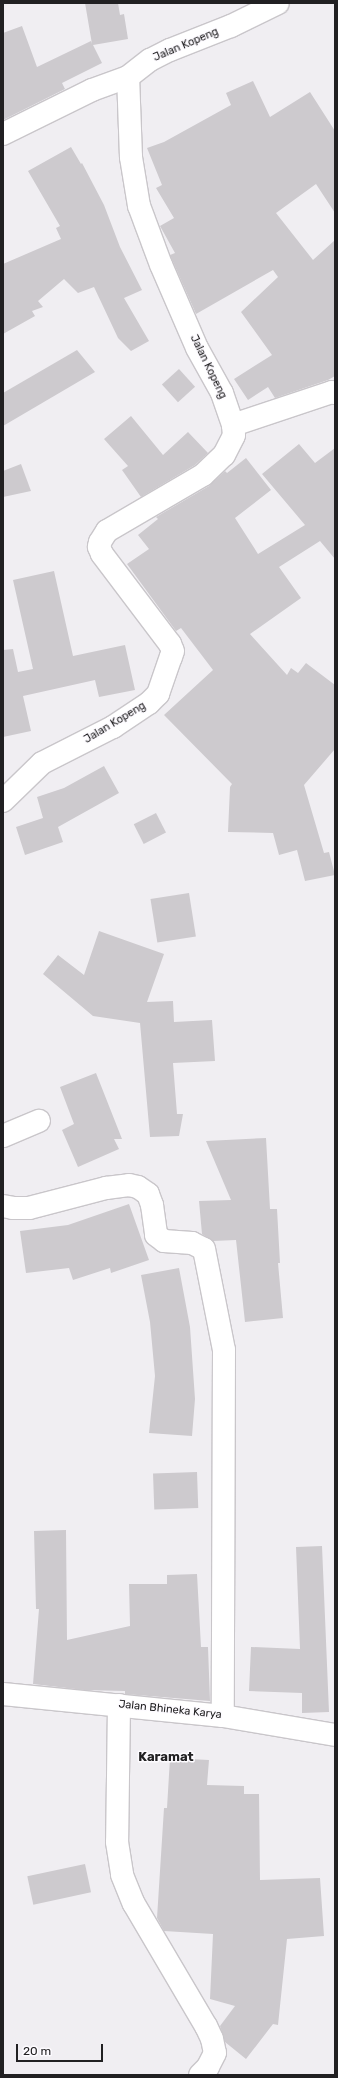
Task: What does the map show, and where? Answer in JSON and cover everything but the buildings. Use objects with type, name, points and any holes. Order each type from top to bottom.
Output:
[{"type":"street","name":"Jalan Kopeng","points":[[3,801],[42,763],[113,727],[150,703],[158,694],[173,651],[170,644],[102,554],[99,547],[100,542],[107,531],[203,475],[224,455],[234,435],[233,425],[222,393],[191,334],[161,265],[140,206],[131,157],[128,77],[150,60],[170,50],[231,26],[278,3]]},
{"type":"street","points":[[3,134],[92,90],[128,77]]},
{"type":"street","points":[[233,425],[332,392],[335,393]]},
{"type":"street","points":[[3,1136],[39,1121]]},
{"type":"street","points":[[3,1206],[13,1208],[29,1208],[106,1188],[129,1185],[138,1187],[148,1194],[152,1205],[156,1235],[164,1241],[192,1243],[204,1249],[224,1350],[223,1716]]},
{"type":"street","name":"Jalan Bhineka Karya","points":[[3,1694],[223,1716],[335,1735]]},
{"type":"street","points":[[119,1705],[117,1842],[122,1876],[134,1904],[206,2026],[212,2039],[215,2053],[208,2068],[200,2075]]},
{"type":"district","name":"Karamat","points":[[166,1757]]}]
